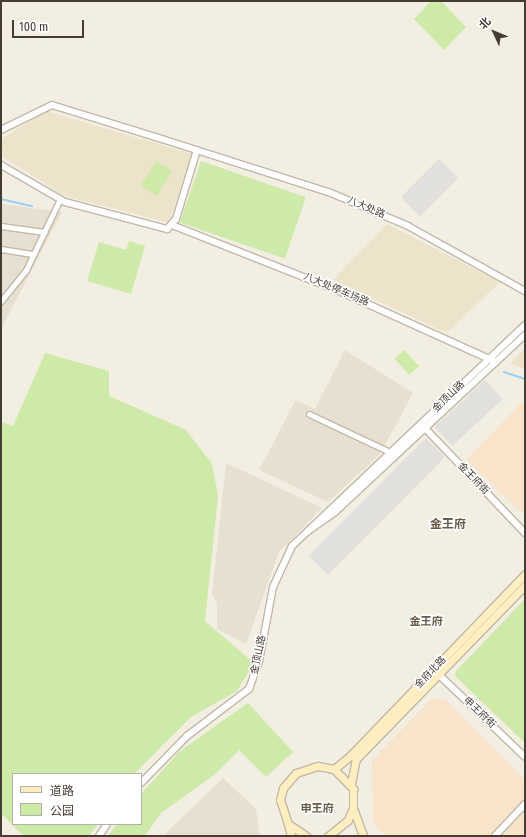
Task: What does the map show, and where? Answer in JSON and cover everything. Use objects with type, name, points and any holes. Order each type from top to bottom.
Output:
[{"type":"main road","name":"金府北路","points":[[363,836],[354,808],[351,784],[356,759],[525,574]]},
{"type":"main road","name":"金府北路","points":[[334,768],[350,756],[525,585]]},
{"type":"main road","points":[[291,836],[280,800],[289,780],[311,766],[334,768],[351,784]]},
{"type":"main road","points":[[329,836],[348,820],[354,808]]},
{"type":"main road","points":[[288,824],[306,836]]},
{"type":"street","name":"八大处路","points":[[1,130],[44,108],[55,106],[310,186],[408,226],[525,291]]},
{"type":"street","points":[[172,225],[197,150]]},
{"type":"street","name":"八大处停车场路","points":[[1,165],[34,181],[60,199],[160,229],[172,225],[268,262],[490,358],[496,362]]},
{"type":"street","points":[[1,301],[26,270],[60,199]]},
{"type":"street","points":[[1,226],[45,232]]},
{"type":"street","points":[[1,249],[34,254]]},
{"type":"street","name":"金顶山路","points":[[423,426],[525,325]]},
{"type":"street","name":"金顶山路","points":[[142,782],[187,736],[249,689],[258,662],[276,578],[286,555],[303,533],[525,335]]},
{"type":"street","points":[[309,414],[394,453]]},
{"type":"street","name":"金王府街","points":[[423,426],[525,533]]},
{"type":"street","name":"申王府街","points":[[436,672],[525,757]]},
{"type":"street","points":[[495,836],[525,804]]},
{"type":"street","points":[[99,836],[106,825]]},
{"type":"shaded area","points":[[46,111],[192,154],[170,223],[65,196],[1,156],[1,139]]},
{"type":"shaded area","points":[[439,159],[458,178],[420,216],[401,197]]},
{"type":"shaded area","points":[[1,204],[62,212],[1,329]]},
{"type":"shaded area","points":[[387,224],[500,282],[447,333],[333,280]]},
{"type":"shaded area","points":[[525,348],[525,369],[510,364]]},
{"type":"shaded area","points":[[345,350],[413,393],[380,454],[328,502],[259,470],[296,400],[315,409]]},
{"type":"shaded area","points":[[485,380],[503,399],[452,446],[435,427]]},
{"type":"shaded area","points":[[525,399],[525,516],[466,460]]},
{"type":"shaded area","points":[[426,438],[445,457],[328,574],[309,555]]},
{"type":"shaded area","points":[[226,463],[322,508],[279,552],[246,644],[217,629],[217,603],[212,594]]},
{"type":"shaded area","points":[[432,698],[446,700],[525,779],[525,836],[385,836],[373,823],[372,760]]},
{"type":"shaded area","points":[[223,778],[256,809],[260,836],[163,836]]},
{"type":"green space","points":[[431,1],[441,1],[466,27],[444,50],[414,19]]},
{"type":"green space","points":[[156,161],[172,171],[157,196],[141,186]]},
{"type":"green space","points":[[201,161],[306,197],[285,259],[180,222]]},
{"type":"green space","points":[[129,241],[145,246],[131,294],[87,281],[99,242],[126,250]]},
{"type":"green space","points":[[404,350],[419,366],[409,375],[394,359]]},
{"type":"green space","points":[[45,353],[109,371],[109,396],[186,430],[212,464],[218,496],[205,621],[254,663],[237,691],[191,717],[135,773],[12,773],[12,825],[1,813],[1,422],[13,426]]},
{"type":"green space","points":[[525,599],[525,743],[455,676],[456,671]]},
{"type":"green space","points":[[248,703],[293,752],[266,777],[239,750],[214,775],[161,813],[145,836],[108,836],[116,825],[142,825],[142,793],[180,751]]},
{"type":"green space","points":[[12,825],[97,825],[89,836],[26,836],[19,832]]},
{"type":"waterway","points":[[1,199],[32,206]]},
{"type":"waterway","points":[[504,372],[525,379]]},
{"type":"district","name":"金王府","points":[[448,525]]},
{"type":"district","name":"金王府","points":[[426,622]]},
{"type":"district","name":"申王府","points":[[317,809]]}]
